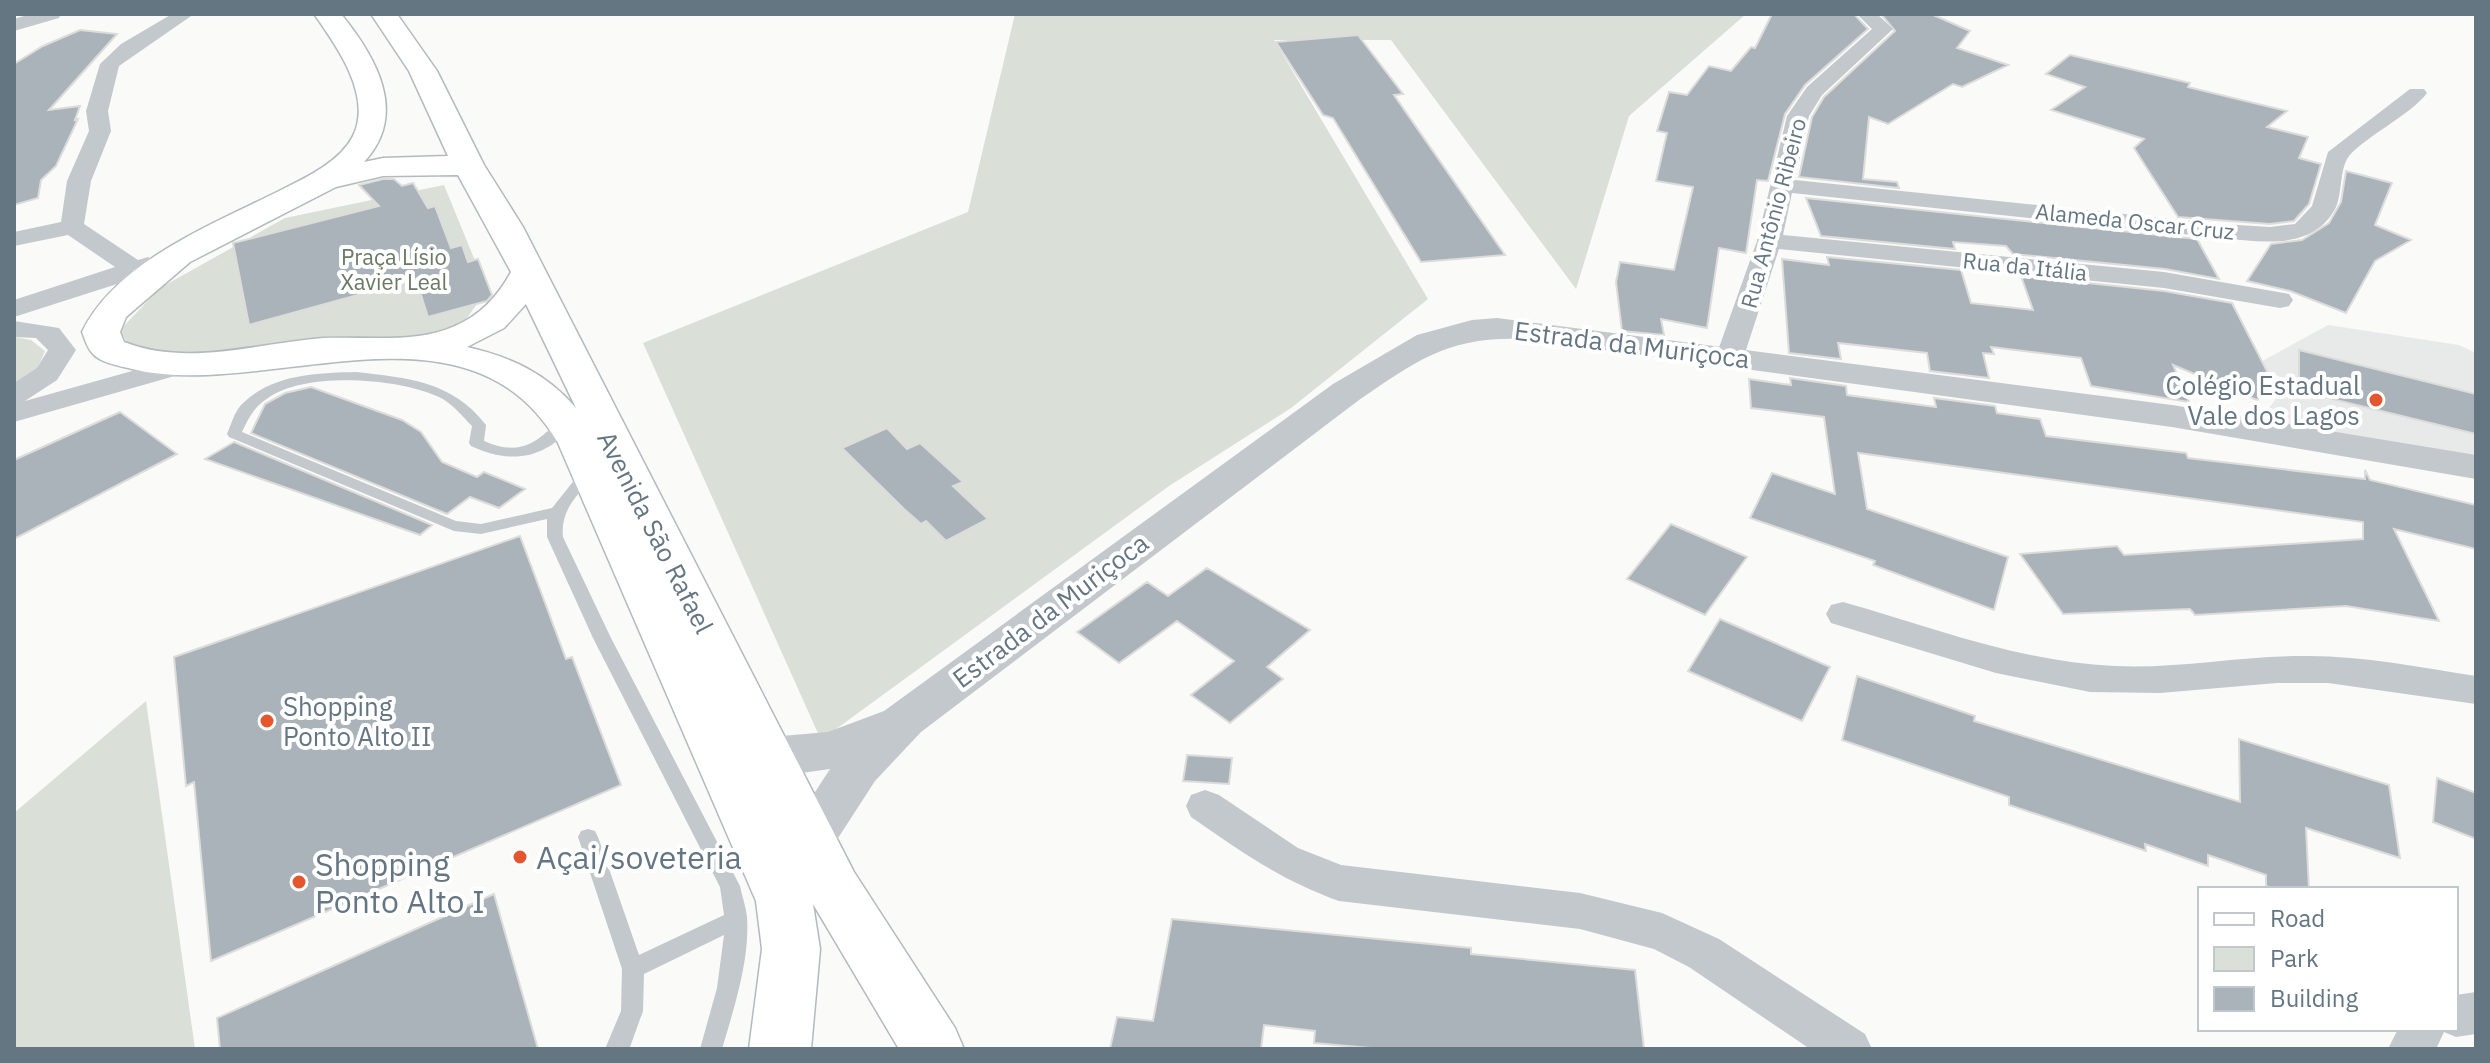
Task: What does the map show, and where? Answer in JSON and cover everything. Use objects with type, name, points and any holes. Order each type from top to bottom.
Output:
[{"type":"main road","points":[[326,180],[369,135],[372,98],[338,27],[327,14]]},
{"type":"main road","name":"Avenida São Rafael","points":[[384,14],[423,71],[468,165],[506,227],[811,837],[834,889],[933,1049]]},
{"type":"main road","points":[[468,165],[393,166],[326,180],[178,255],[110,312],[101,332],[108,349],[139,361],[182,365],[325,350],[439,344],[484,327],[516,297],[528,273]]},
{"type":"main road","name":"Avenida São Rafael","points":[[408,348],[449,355],[509,374],[551,399],[568,423],[784,901],[791,949],[780,1049]]},
{"type":"street","points":[[14,25],[52,14]]},
{"type":"street","points":[[72,227],[79,181],[100,131],[97,111],[110,64],[117,56],[185,14]]},
{"type":"street","name":"Rua Antônio Ribeiro","points":[[1730,356],[1769,241],[1780,185],[1802,107],[1814,91],[1883,29],[1866,14]]},
{"type":"street","name":"Alameda Oscar Cruz","points":[[1780,185],[2221,231],[2287,234],[2315,222],[2322,212],[2330,198],[2336,157],[2417,93]]},
{"type":"street","points":[[14,239],[72,227],[136,270]]},
{"type":"street","name":"Rua da Itália","points":[[1769,241],[2164,280],[2280,300]]},
{"type":"street","points":[[14,309],[178,255]]},
{"type":"street","name":"Estrada da Muriçoca","points":[[811,837],[858,767],[905,719],[1346,392],[1414,348],[1448,332],[1500,327],[1730,356],[2172,416],[2476,467]]},
{"type":"street","points":[[14,329],[50,334],[60,340],[62,350],[47,374],[14,395]]},
{"type":"street","points":[[14,413],[182,365]]},
{"type":"street","points":[[1843,614],[2042,671],[2092,679],[2185,679],[2279,670],[2345,670],[2476,690]]},
{"type":"street","name":"Estrada da Muriçoca","points":[[770,756],[807,758],[833,752],[905,719]]},
{"type":"street","points":[[1205,806],[1284,860],[1339,883],[1511,900],[1580,911],[1662,932],[1704,953],[1849,1049]]},
{"type":"street","points":[[2411,1049],[2422,1031]]},
{"type":"lane","points":[[557,512],[481,529],[454,526],[234,434],[248,402],[276,385],[312,378],[373,379],[443,393],[479,425],[476,443],[496,454],[545,446],[568,423]]},
{"type":"lane","points":[[590,470],[557,512],[552,524],[555,537],[602,638],[730,886],[737,919],[737,955],[711,1049]]},
{"type":"lane","points":[[588,837],[633,969],[636,999],[627,1032],[616,1049]]},
{"type":"lane","points":[[633,969],[737,919]]},
{"type":"shaded area","name":"Colégio Estadual Vale dos Lagos","points":[[2328,325],[2459,345],[2476,353],[2476,473],[2261,419],[2289,381],[2255,365]]},
{"type":"green space","points":[[1015,14],[1746,14],[1629,116],[1576,289],[1391,40],[1274,40],[1428,299],[1291,408],[1169,486],[821,740],[643,343],[968,212]]},
{"type":"green space","name":"Praça Lísio Xavier Leal","points":[[444,185],[487,290],[464,322],[436,339],[185,355],[131,350],[120,330],[160,288],[285,218]]},
{"type":"green space","points":[[14,337],[31,340],[45,351],[37,370],[14,386]]},
{"type":"green space","points":[[146,701],[195,1049],[14,1049],[14,813]]},
{"type":"building","points":[[1772,14],[1854,14],[1868,29],[1805,85],[1785,114],[1768,181],[1757,180],[1746,253],[1719,248],[1707,328],[1661,319],[1664,335],[1622,331],[1616,282],[1620,262],[1674,270],[1693,187],[1656,181],[1667,133],[1657,131],[1669,92],[1687,95],[1709,66],[1731,71],[1751,47],[1755,48]]},
{"type":"building","points":[[1881,14],[1931,14],[1970,31],[1957,48],[2008,65],[1962,87],[1953,84],[1888,124],[1869,117],[1863,179],[1897,182],[1899,188],[1799,177],[1812,117],[1824,97],[1895,31]]},
{"type":"building","points":[[80,30],[117,34],[49,110],[80,106],[75,120],[78,119],[56,166],[41,180],[38,198],[14,205],[14,64],[43,46]]},
{"type":"building","points":[[1358,35],[1403,94],[1394,95],[1505,255],[1421,262],[1333,118],[1323,115],[1276,42]]},
{"type":"building","points":[[2070,55],[2190,83],[2188,87],[2287,111],[2267,127],[2308,137],[2299,158],[2321,164],[2309,204],[2294,221],[2270,224],[2178,217],[2134,148],[2144,139],[2051,110],[2085,87],[2046,74]]},
{"type":"building","points":[[2346,171],[2392,183],[2375,225],[2411,240],[2375,261],[2346,313],[2290,291],[2247,281],[2271,244],[2302,240],[2329,223],[2341,202]]},
{"type":"building","points":[[394,179],[402,186],[413,183],[428,208],[435,206],[451,248],[462,245],[468,262],[478,259],[492,295],[487,301],[428,317],[416,279],[249,325],[233,243],[379,206],[359,185]]},
{"type":"building","points":[[1806,198],[2197,239],[2219,279],[2165,269],[2013,254],[2006,246],[1953,242],[1955,249],[1821,236]]},
{"type":"building","points":[[1827,257],[1961,270],[1971,303],[2033,310],[2021,276],[2164,291],[2232,303],[2273,383],[2257,400],[2173,365],[2189,402],[2091,386],[2081,358],[1991,347],[1994,354],[1983,353],[1989,378],[1930,371],[1927,353],[1838,343],[1841,359],[1789,353],[1782,259],[1829,265]]},
{"type":"building","points":[[2299,350],[2476,394],[2476,434],[2299,391]]},
{"type":"building","points":[[1790,378],[1846,386],[1847,395],[1936,407],[1934,398],[1995,406],[1997,413],[2040,419],[2046,436],[2186,453],[2188,458],[2365,479],[2365,470],[2370,480],[2476,505],[2476,549],[2394,529],[2439,621],[2346,606],[2195,615],[2190,609],[2063,614],[2020,554],[2117,546],[2124,555],[2363,539],[2363,522],[1858,453],[1867,509],[2008,557],[1994,610],[1873,565],[1875,561],[1750,518],[1772,473],[1835,494],[1824,417],[1751,408],[1749,379],[1791,385]]},
{"type":"building","points":[[311,387],[402,420],[421,432],[442,462],[477,477],[484,472],[525,489],[499,508],[470,497],[447,514],[251,433],[265,404],[285,393]]},
{"type":"building","points":[[120,412],[177,454],[14,539],[14,460]]},
{"type":"building","points":[[887,428],[907,449],[920,443],[963,482],[953,486],[988,519],[946,541],[926,521],[921,524],[904,509],[842,448]]},
{"type":"building","points":[[234,442],[432,525],[420,535],[205,459]]},
{"type":"building","points":[[1671,524],[1747,557],[1705,615],[1627,579]]},
{"type":"building","points":[[520,536],[566,659],[572,657],[621,785],[211,961],[194,782],[186,786],[174,657]]},
{"type":"building","points":[[1207,568],[1310,630],[1267,667],[1283,679],[1230,723],[1191,695],[1234,661],[1177,621],[1119,663],[1077,632],[1147,582],[1168,596]]},
{"type":"building","points":[[1720,619],[1830,667],[1802,721],[1688,671]]},
{"type":"building","points":[[1857,676],[1975,716],[1974,721],[2240,802],[2239,739],[2389,785],[2400,858],[2306,828],[2309,887],[2269,887],[2266,886],[2266,875],[2208,855],[2208,866],[2145,844],[2146,851],[2009,805],[2009,797],[1842,740]]},
{"type":"building","points":[[1187,755],[1232,758],[1229,784],[1183,781]]},
{"type":"building","points":[[2437,778],[2476,793],[2476,839],[2433,822]]},
{"type":"building","points":[[494,894],[538,1049],[220,1049],[217,1018]]},
{"type":"building","points":[[1172,919],[1471,948],[1471,954],[1635,970],[1644,1049],[1382,1049],[1314,1043],[1315,1031],[1264,1025],[1261,1049],[1110,1049],[1117,1017],[1153,1021]]},
{"type":"place","name":"Colégio Estadual Vale dos Lagos","points":[[2376,400]]},
{"type":"place","name":"Shopping Ponto Alto II","points":[[267,721]]},
{"type":"place","name":"Açai/soveteria","points":[[520,857]]},
{"type":"place","name":"Shopping Ponto Alto I","points":[[299,882]]}]
